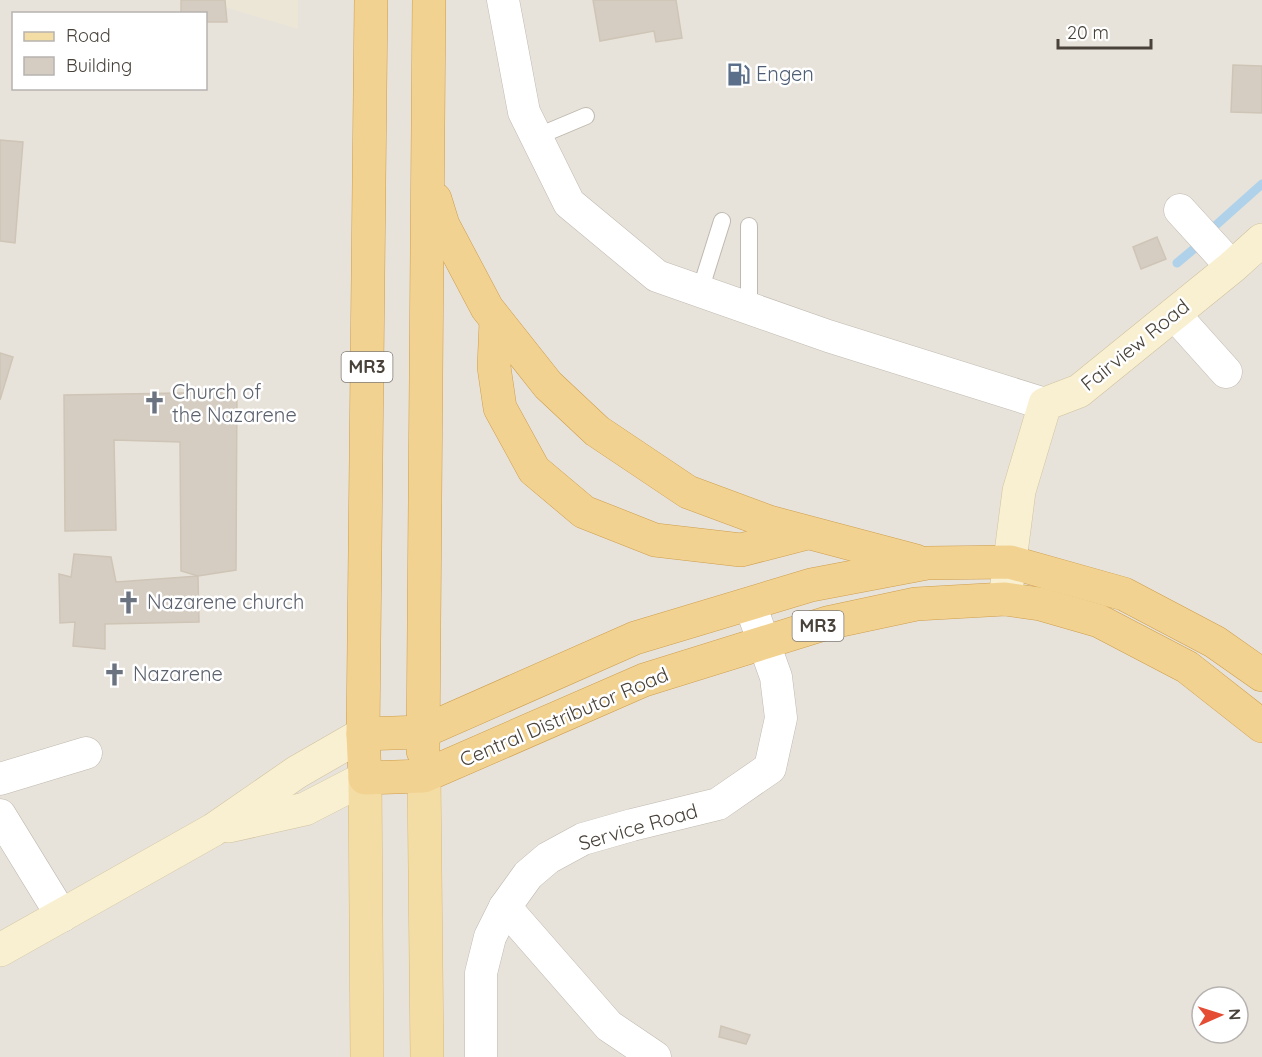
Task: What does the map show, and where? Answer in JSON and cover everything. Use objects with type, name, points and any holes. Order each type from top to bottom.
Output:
[{"type":"highway","name":"MR3","points":[[365,778],[363,734],[371,0]]},
{"type":"highway","points":[[424,776],[422,732],[429,0]]},
{"type":"highway","points":[[428,172],[443,225],[486,308],[548,385],[597,431],[688,492],[770,522],[927,563]]},
{"type":"highway","points":[[496,321],[494,367],[500,408],[534,470],[584,512],[655,540],[741,550],[810,532]]},
{"type":"highway","name":"MR3","points":[[363,734],[422,732],[635,638],[811,585],[927,563],[1010,562],[1124,594],[1215,642],[1262,675]]},
{"type":"highway","name":"Central Distributor Road","points":[[365,778],[424,776],[644,680],[827,623],[916,604],[1005,599],[1040,604],[1099,621],[1186,667],[1262,726]]},
{"type":"main road","name":"Fairview Road","points":[[1045,404],[1079,391],[1262,240]]},
{"type":"main road","points":[[1005,599],[1018,491],[1045,404]]},
{"type":"main road","points":[[0,950],[213,830],[297,772],[363,734]]},
{"type":"main road","points":[[424,776],[426,1057]]},
{"type":"main road","points":[[213,830],[305,809],[365,778],[367,1057]]},
{"type":"street","points":[[503,0],[524,112],[569,203],[657,276],[828,336],[1045,404]]},
{"type":"street","points":[[1179,210],[1232,267]]},
{"type":"street","points":[[1174,314],[1226,372]]},
{"type":"street","name":"Service Road","points":[[481,1057],[481,973],[490,937],[505,907],[528,875],[548,858],[583,839],[718,804],[770,768],[781,717],[776,677],[750,604]]},
{"type":"street","points":[[0,779],[87,753]]},
{"type":"street","points":[[0,815],[62,916]]},
{"type":"street","points":[[505,907],[609,1026],[655,1057]]},
{"type":"lane","points":[[536,137],[586,116]]},
{"type":"lane","points":[[700,291],[722,221]]},
{"type":"lane","points":[[749,225],[749,308]]},
{"type":"shaded area","points":[[0,0],[1262,0],[1262,1057],[0,1057]]},
{"type":"shaded area","points":[[201,0],[298,0],[298,29]]},
{"type":"building","points":[[181,0],[225,0],[227,22],[207,22],[207,12],[181,12]]},
{"type":"building","points":[[593,0],[676,0],[682,38],[656,42],[654,31],[600,41]]},
{"type":"building","points":[[1233,65],[1262,66],[1262,113],[1231,112]]},
{"type":"building","points":[[0,140],[23,142],[15,243],[0,241]]},
{"type":"building","points":[[1157,237],[1166,259],[1141,269],[1133,247]]},
{"type":"building","points":[[0,353],[13,357],[0,400]]},
{"type":"building","points":[[237,392],[236,570],[198,576],[181,571],[180,442],[114,440],[116,530],[65,531],[64,395]]},
{"type":"building","name":"Nazarene church","points":[[74,554],[111,557],[116,582],[198,576],[199,622],[105,624],[105,649],[73,646],[75,622],[60,623],[59,574],[71,577]]},
{"type":"building","points":[[721,1026],[750,1035],[746,1044],[719,1037]]},
{"type":"waterway","points":[[1215,226],[1262,184]]},
{"type":"waterway","points":[[1177,263],[1195,248]]},
{"type":"place","name":"Engen","points":[[738,74]]},
{"type":"place","name":"Church of the Nazarene","points":[[154,403]]},
{"type":"place","name":"Nazarene church","points":[[129,602]]},
{"type":"place","name":"Nazarene","points":[[115,674]]}]
